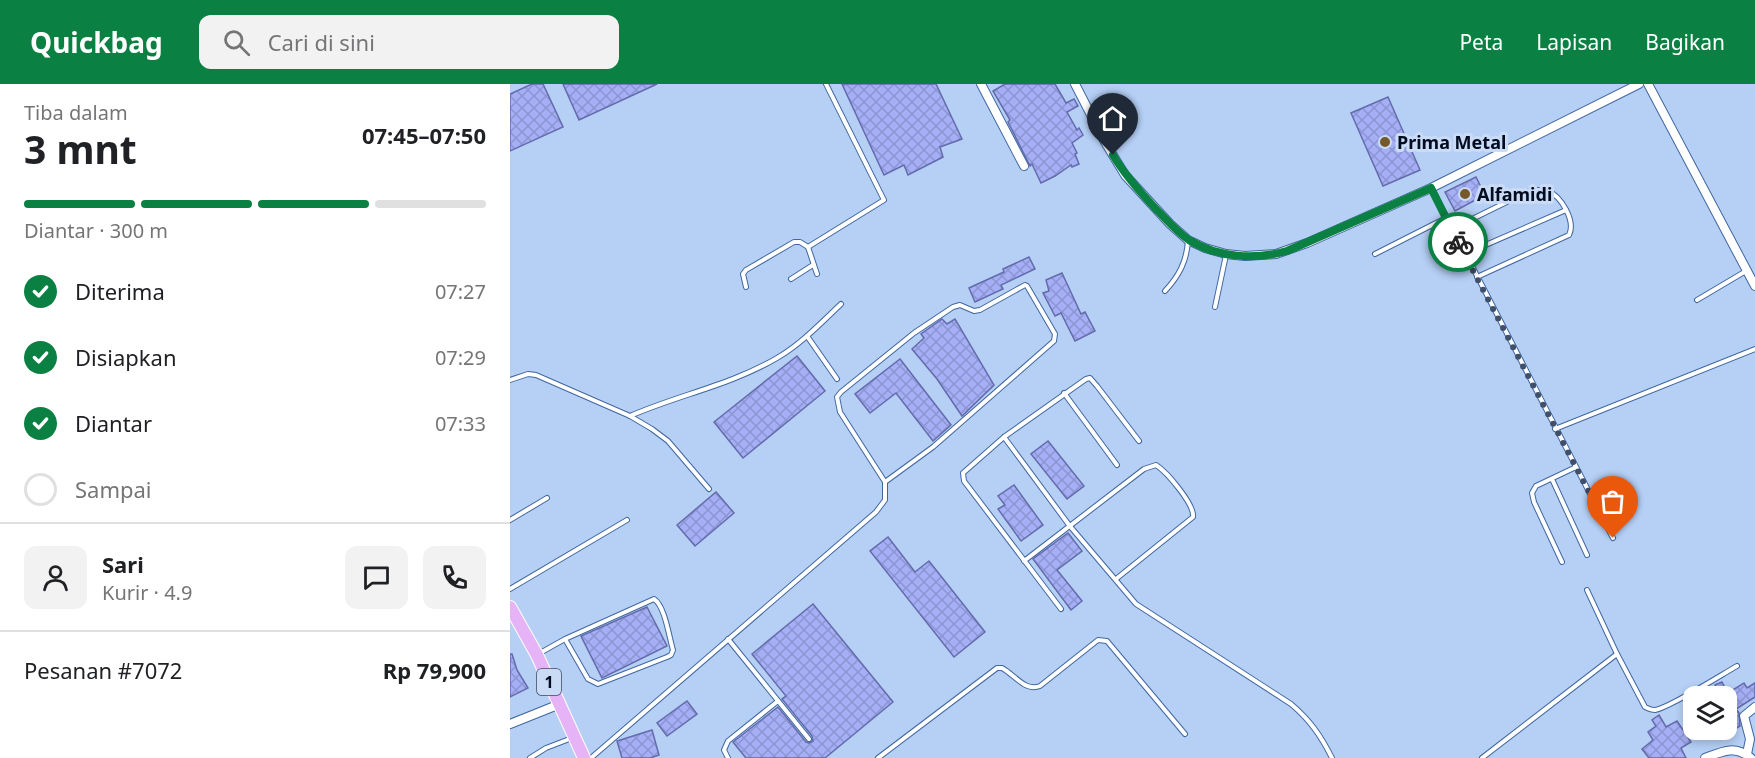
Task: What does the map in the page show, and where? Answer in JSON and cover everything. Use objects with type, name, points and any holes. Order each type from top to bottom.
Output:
[{"type":"highway","name":"1","points":[[510,607],[537,655],[585,758]]},
{"type":"street","points":[[1075,84],[1125,175],[1188,240],[1226,255],[1267,255],[1287,251],[1431,188],[1640,84]]},
{"type":"street","points":[[1648,84],[1755,286]]},
{"type":"street","points":[[985,85],[1024,166]]},
{"type":"street","points":[[510,724],[560,704]]},
{"type":"street","points":[[1705,758],[1729,749],[1749,756],[1750,739],[1744,714],[1755,707]]},
{"type":"lane","points":[[807,247],[885,198],[826,84]]},
{"type":"lane","points":[[1431,188],[1613,538]]},
{"type":"lane","points":[[1452,228],[1529,191],[1540,189],[1555,195],[1566,210],[1572,225],[1569,235],[1477,277]]},
{"type":"lane","points":[[1465,254],[1566,210]]},
{"type":"lane","points":[[1375,254],[1446,218]]},
{"type":"lane","points":[[1165,291],[1180,271],[1187,252],[1188,240]]},
{"type":"lane","points":[[746,287],[743,274],[746,270],[794,242],[800,242],[807,247],[817,274]]},
{"type":"lane","points":[[1215,307],[1226,255]]},
{"type":"lane","points":[[791,279],[813,265]]},
{"type":"lane","points":[[1697,300],[1747,271]]},
{"type":"lane","points":[[591,758],[876,512],[885,500],[885,482],[840,412],[837,397],[841,392],[914,333],[952,307],[960,305],[974,311],[980,310],[1025,285],[1055,334],[1054,342],[933,447],[885,482]]},
{"type":"lane","points":[[630,416],[708,388],[777,358],[807,336],[841,304]]},
{"type":"lane","points":[[807,336],[837,379]]},
{"type":"lane","points":[[1555,429],[1755,350]]},
{"type":"lane","points":[[510,380],[528,374],[536,375],[630,416],[668,441],[709,489]]},
{"type":"lane","points":[[1061,609],[962,476],[968,467],[1004,437],[1064,393],[1090,378],[1139,441]]},
{"type":"lane","points":[[1064,393],[1117,465]]},
{"type":"lane","points":[[1004,437],[1069,525],[1126,593],[1148,612],[1291,704],[1308,718],[1332,758]]},
{"type":"lane","points":[[1024,561],[1069,525],[1151,466],[1156,465],[1170,478],[1193,509],[1193,517],[1116,579]]},
{"type":"lane","points":[[1562,562],[1532,493],[1536,486],[1576,467]]},
{"type":"lane","points":[[1552,478],[1587,555]]},
{"type":"lane","points":[[510,520],[547,498]]},
{"type":"lane","points":[[510,590],[627,520]]},
{"type":"lane","points":[[1587,590],[1617,654],[1649,709],[1668,705],[1737,666]]},
{"type":"lane","points":[[537,655],[565,639],[654,599],[661,608],[673,650],[667,657],[598,684],[588,679],[565,639]]},
{"type":"lane","points":[[728,639],[809,739]]},
{"type":"lane","points":[[878,758],[997,668],[1008,671],[1027,687],[1033,689],[1040,686],[1098,640],[1107,641],[1185,734]]},
{"type":"lane","points":[[1482,758],[1617,654]]},
{"type":"lane","points":[[728,758],[724,750],[728,741],[778,701]]},
{"type":"lane","points":[[530,758],[546,748],[576,737]]},
{"type":"building","points":[[532,84],[543,84],[563,127],[510,151],[510,94]]},
{"type":"building","points":[[563,84],[657,84],[579,120]]},
{"type":"building","points":[[842,84],[936,84],[962,139],[940,147],[943,157],[908,175],[904,165],[884,175]]},
{"type":"building","points":[[1005,84],[1055,84],[1066,103],[1074,99],[1078,106],[1067,112],[1077,130],[1079,128],[1083,135],[1072,143],[1079,164],[1072,167],[1071,165],[1041,183],[1032,164],[1030,166],[1008,122],[1010,120],[993,91]]},
{"type":"building","name":"Prima Metal","points":[[1388,97],[1420,170],[1383,186],[1351,113]]},
{"type":"building","name":"Alfamidi","points":[[1476,177],[1485,195],[1455,211],[1445,192]]},
{"type":"building","points":[[1029,257],[1035,269],[1001,285],[1003,289],[975,302],[969,288],[1004,272],[1003,269]]},
{"type":"building","points":[[1062,273],[1081,314],[1085,312],[1095,331],[1075,341],[1061,313],[1055,316],[1043,293],[1049,291],[1046,280]]},
{"type":"building","points":[[942,319],[947,324],[955,319],[994,385],[962,416],[937,379],[912,349],[924,338],[921,334]]},
{"type":"building","points":[[797,356],[825,391],[743,458],[714,422]]},
{"type":"building","points":[[900,359],[951,425],[933,441],[896,393],[870,413],[855,394]]},
{"type":"building","points":[[1048,441],[1084,486],[1067,499],[1031,454]]},
{"type":"building","points":[[1014,485],[1043,525],[1021,541],[998,509],[1005,505],[998,496]]},
{"type":"building","points":[[716,492],[734,513],[695,546],[677,525]]},
{"type":"building","points":[[1068,533],[1082,551],[1057,570],[1082,601],[1071,610],[1033,559]]},
{"type":"building","points":[[888,537],[915,572],[929,561],[985,632],[954,657],[870,551]]},
{"type":"building","points":[[813,604],[893,702],[825,758],[746,758],[733,742],[778,707],[806,742],[813,741],[812,736],[782,699],[786,696],[752,654]]},
{"type":"building","points":[[647,607],[667,646],[602,678],[581,636]]},
{"type":"building","points":[[510,654],[528,688],[510,697]]},
{"type":"building","points":[[1744,683],[1747,688],[1755,683],[1755,697],[1737,708],[1737,687]]},
{"type":"building","points":[[687,701],[697,714],[667,736],[657,723]]},
{"type":"building","points":[[1737,710],[1739,713],[1740,726],[1737,728]]},
{"type":"building","points":[[1659,715],[1666,727],[1677,721],[1683,730],[1683,740],[1691,742],[1681,748],[1686,758],[1649,758],[1642,749],[1653,740],[1648,732],[1656,726],[1652,720]]},
{"type":"building","points":[[652,730],[659,755],[650,758],[622,758],[617,741]]},
{"type":"way so far","points":[[1458,242],[1613,538]]},
{"type":"place","name":"Prima Metal","points":[[1385,142]]},
{"type":"place","name":"Alfamidi","points":[[1465,194]]},
{"type":"route","points":[[1113,155],[1125,175],[1170,224],[1188,240],[1218,253],[1245,256],[1287,251],[1431,188],[1458,242]]}]
